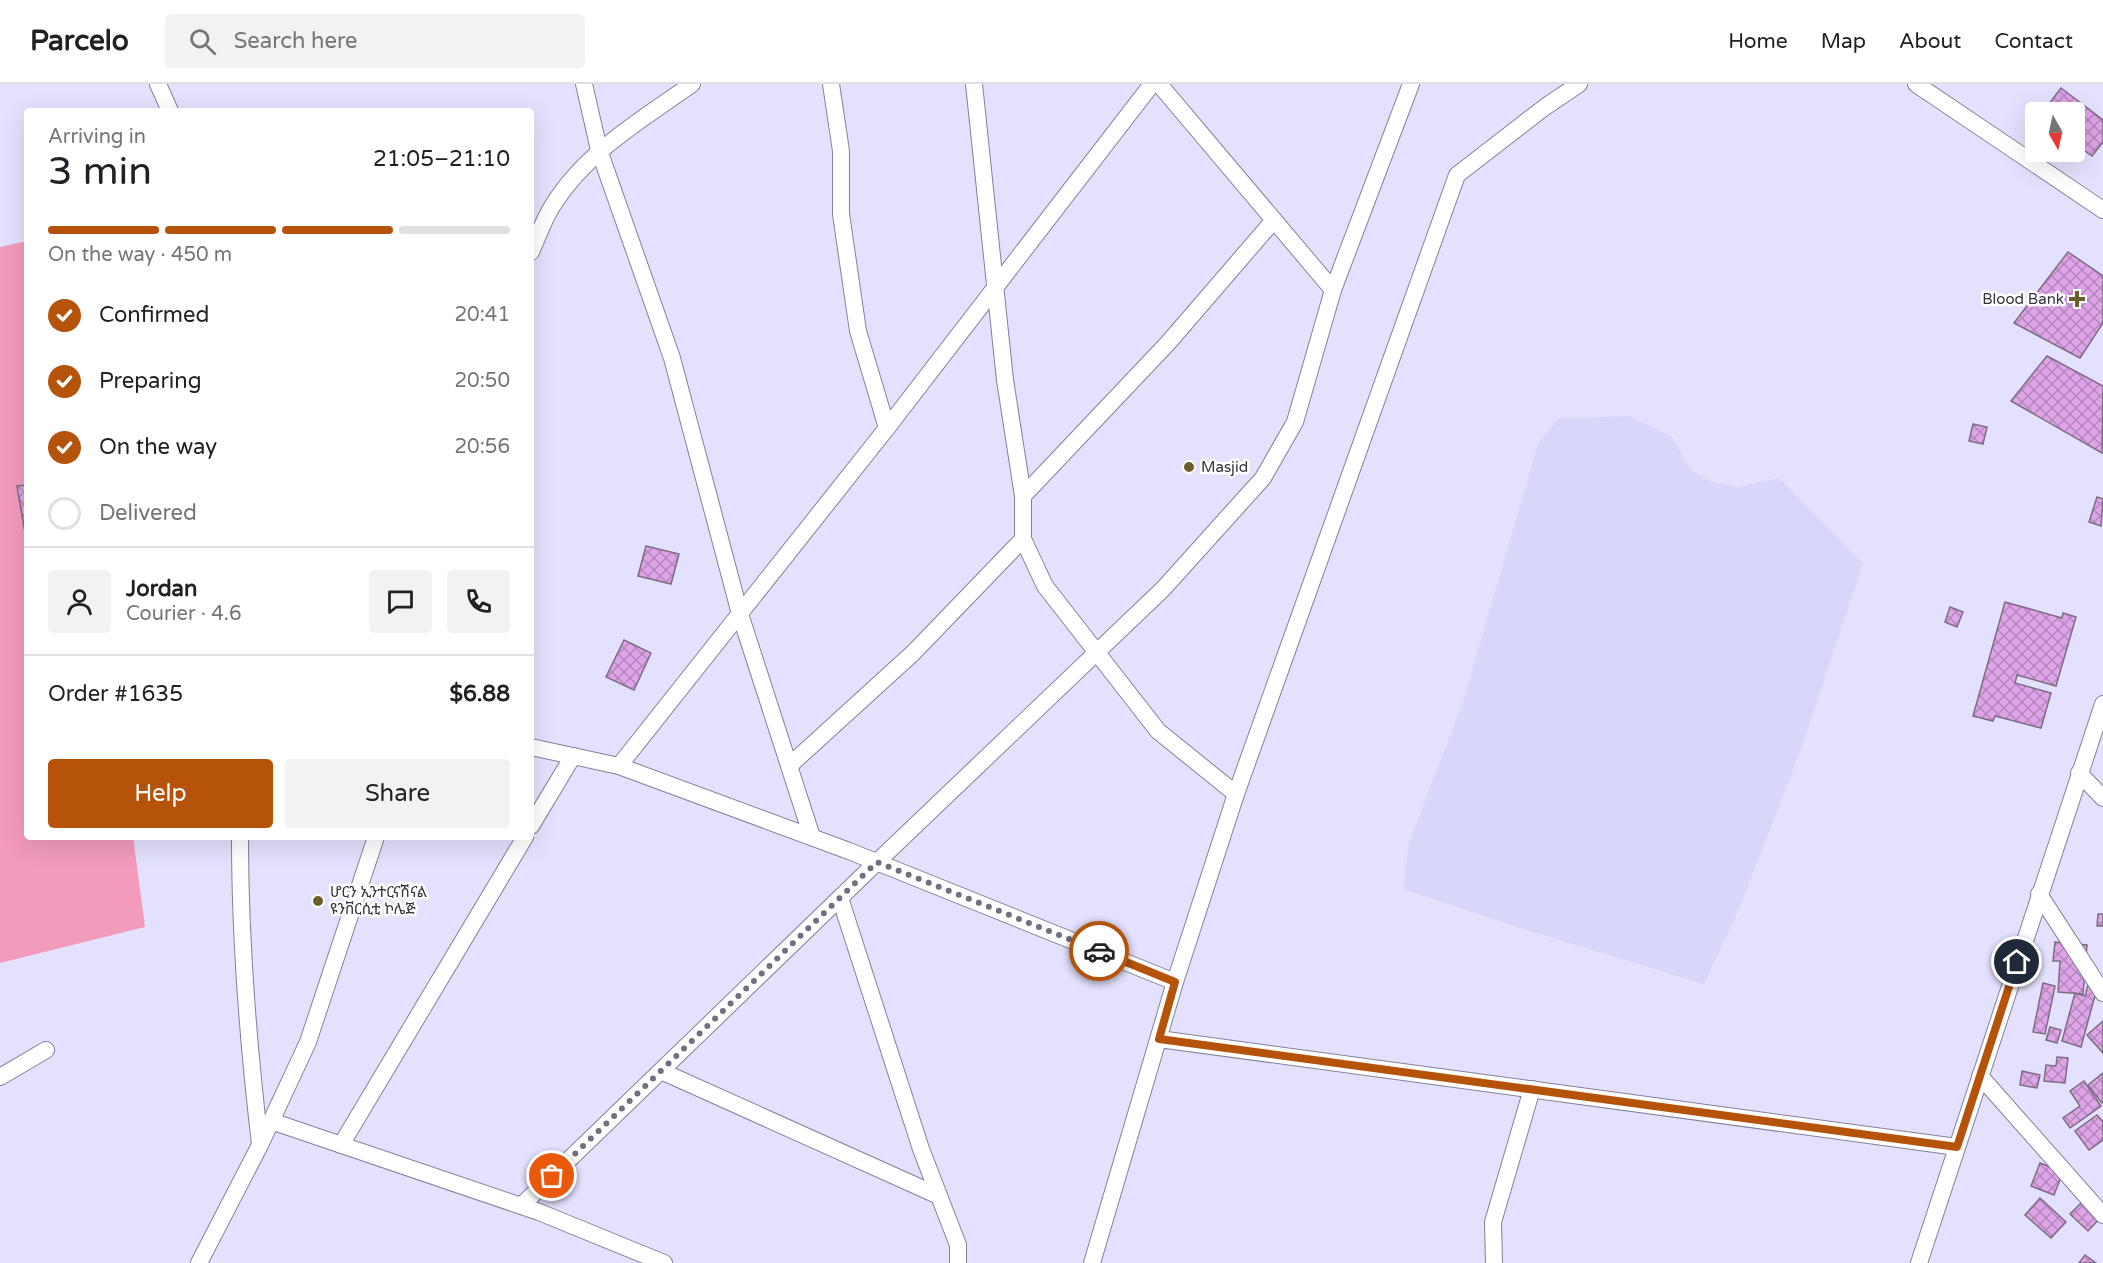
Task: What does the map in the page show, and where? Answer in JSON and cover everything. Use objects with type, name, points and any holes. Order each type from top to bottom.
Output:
[{"type":"street","points":[[158,84],[169,108]]},
{"type":"street","points":[[584,84],[599,150],[672,358],[740,614],[812,837]]},
{"type":"street","points":[[534,246],[552,207],[573,177],[599,150],[692,84]]},
{"type":"street","points":[[831,84],[841,151],[841,214],[858,331],[887,428]]},
{"type":"street","points":[[974,84],[1005,380],[1023,496],[1023,539],[1045,586],[1158,731],[1236,794]]},
{"type":"street","points":[[619,766],[887,428],[1152,84]]},
{"type":"street","points":[[1159,84],[1333,290]]},
{"type":"street","points":[[521,1206],[1163,589],[1263,478],[1295,422],[1333,290],[1411,84]]},
{"type":"street","points":[[1092,1263],[1175,982],[1236,794],[1457,175],[1545,107],[1579,84]]},
{"type":"street","points":[[1916,84],[2103,210]]},
{"type":"street","points":[[1023,496],[1168,343],[1274,220]]},
{"type":"street","points":[[789,766],[913,652],[1023,539]]},
{"type":"street","points":[[1918,1263],[2103,704]]},
{"type":"street","points":[[534,748],[619,766],[877,862],[1175,982]]},
{"type":"street","points":[[534,821],[573,756]]},
{"type":"street","points":[[2079,773],[2103,798]]},
{"type":"street","points":[[240,840],[249,1052],[260,1145]]},
{"type":"street","points":[[199,1263],[260,1145],[308,1042],[375,840]]},
{"type":"street","points":[[341,1145],[523,840]]},
{"type":"street","points":[[2039,894],[2103,993]]},
{"type":"street","points":[[840,898],[921,1149],[957,1245],[957,1263]]},
{"type":"street","points":[[1159,1039],[1957,1147]]},
{"type":"street","points":[[0,1077],[46,1050]]},
{"type":"street","points":[[661,1071],[939,1196]]},
{"type":"street","points":[[1980,1076],[2103,1215]]},
{"type":"street","points":[[1494,1263],[1493,1222],[1532,1089]]},
{"type":"street","points":[[271,1121],[521,1206],[664,1263]]},
{"type":"shaded area","points":[[24,242],[24,840],[133,840],[145,927],[0,963],[0,247]]},
{"type":"shaded area","points":[[1629,416],[1672,437],[1690,469],[1711,482],[1738,487],[1779,478],[1863,564],[1801,749],[1739,909],[1704,984],[1523,929],[1403,889],[1409,843],[1463,702],[1538,444],[1558,419]]},
{"type":"building","points":[[2061,88],[2079,102],[2050,102]]},
{"type":"building","points":[[2085,106],[2103,120],[2103,142],[2092,156],[2085,151]]},
{"type":"building","points":[[2068,252],[2103,276],[2103,323],[2080,358],[2014,323]]},
{"type":"building","points":[[2047,356],[2103,386],[2102,453],[2011,401]]},
{"type":"building","points":[[1973,424],[1987,427],[1983,444],[1969,441]]},
{"type":"building","points":[[24,485],[24,527],[17,486]]},
{"type":"building","points":[[2097,497],[2103,499],[2101,526],[2089,522]]},
{"type":"building","points":[[646,546],[679,554],[671,584],[638,576]]},
{"type":"building","points":[[2005,602],[2062,618],[2063,613],[2076,617],[2056,686],[2017,675],[2015,683],[2051,693],[2041,728],[1995,716],[1993,721],[1973,716]]},
{"type":"building","points":[[1950,607],[1963,612],[1957,627],[1945,622]]},
{"type":"building","points":[[624,640],[651,653],[634,690],[606,677]]},
{"type":"building","points":[[2098,914],[2103,914],[2103,926],[2097,926]]},
{"type":"building","points":[[2055,942],[2087,945],[2083,994],[2058,992],[2060,961],[2053,961]]},
{"type":"building","points":[[2043,983],[2055,986],[2045,1034],[2033,1032]]},
{"type":"building","points":[[2088,985],[2097,988],[2081,1047],[2062,1041],[2075,993],[2085,996]]},
{"type":"building","points":[[2103,1021],[2103,1053],[2087,1035]]},
{"type":"building","points":[[2050,1027],[2061,1030],[2057,1043],[2046,1040]]},
{"type":"building","points":[[2057,1057],[2068,1058],[2065,1083],[2044,1081],[2046,1065],[2056,1066]]},
{"type":"building","points":[[2022,1071],[2040,1075],[2037,1088],[2020,1085]]},
{"type":"building","points":[[2103,1073],[2103,1102],[2102,1103],[2088,1085]]},
{"type":"building","points":[[2084,1081],[2101,1106],[2070,1128],[2063,1118],[2080,1106],[2070,1091]]},
{"type":"building","points":[[2097,1115],[2103,1122],[2103,1140],[2089,1150],[2075,1131]]},
{"type":"building","points":[[2040,1163],[2063,1172],[2054,1195],[2031,1186]]},
{"type":"building","points":[[2087,1197],[2103,1215],[2088,1231],[2070,1214]]},
{"type":"building","points":[[2040,1198],[2066,1222],[2051,1238],[2025,1215]]},
{"type":"building","points":[[2085,1255],[2096,1263],[2079,1263]]},
{"type":"way so far","points":[[552,1176],[877,862],[1099,951]]},
{"type":"place","name":"Blood Bank","points":[[2077,299]]},
{"type":"place","name":"Masjid","points":[[1189,467]]},
{"type":"place","name":"ሆርን ኢንተርናሽናል ዩንቨርሲቲ ኮሌጅ","points":[[318,901]]},
{"type":"route","points":[[1099,951],[1175,982],[1159,1039],[1957,1147],[2017,962]]}]
